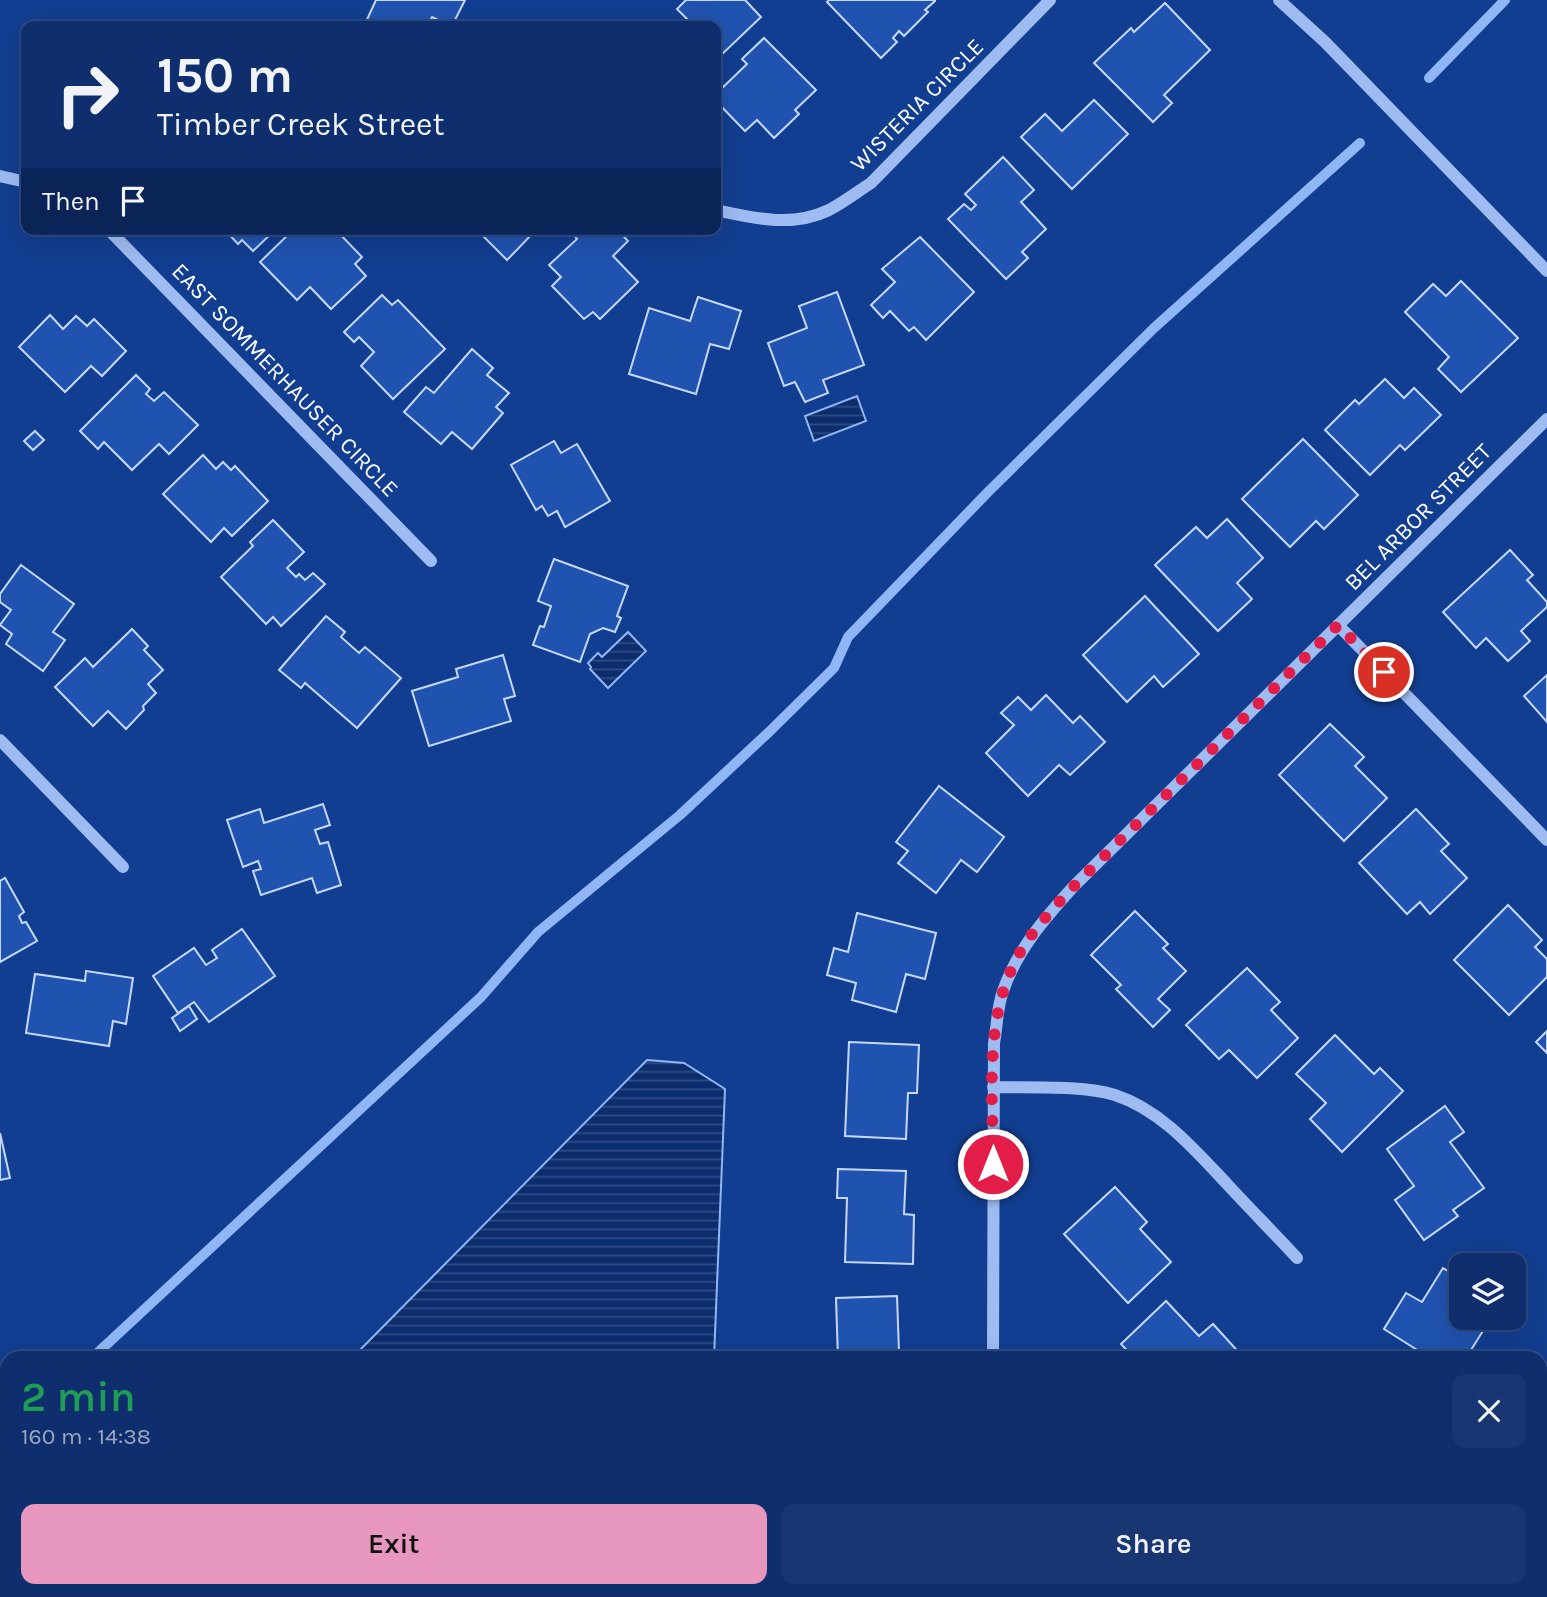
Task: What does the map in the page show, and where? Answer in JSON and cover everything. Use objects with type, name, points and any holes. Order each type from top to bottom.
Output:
[{"type":"street","name":"WISTERIA CIRCLE","points":[[721,211],[759,219],[796,220],[828,210],[871,183],[1050,0]]},
{"type":"street","points":[[1279,0],[1325,42],[1547,271]]},
{"type":"street","points":[[0,176],[21,181]]},
{"type":"street","name":"EAST SOMMERHAUSER CIRCLE","points":[[114,235],[431,561]]},
{"type":"street","name":"BEL ARBOR STREET","points":[[993,1351],[995,1043],[1001,997],[1014,962],[1038,925],[1074,886],[1547,419]]},
{"type":"street","points":[[1338,625],[1547,840]]},
{"type":"street","points":[[0,740],[122,867]]},
{"type":"street","points":[[993,1087],[1086,1090],[1114,1095],[1138,1105],[1166,1123],[1297,1258]]},
{"type":"water","points":[[857,396],[866,421],[814,441],[805,416]]},
{"type":"water","points":[[628,632],[646,651],[608,688],[590,669],[588,663],[598,653],[602,657]]},
{"type":"water","points":[[647,1060],[684,1063],[725,1089],[714,1351],[359,1351]]},
{"type":"building","points":[[376,0],[465,0],[454,21],[441,21],[432,17],[430,21],[366,21]]},
{"type":"building","points":[[686,0],[745,0],[761,17],[721,55],[721,21],[689,21],[677,9]]},
{"type":"building","points":[[935,1],[904,36],[899,31],[893,38],[897,42],[881,58],[827,2]]},
{"type":"building","points":[[1165,3],[1210,50],[1164,95],[1172,103],[1153,122],[1094,63],[1131,28],[1134,32]]},
{"type":"building","points":[[764,38],[816,90],[795,110],[799,114],[774,138],[757,120],[745,131],[721,106],[721,89],[747,64],[742,59]]},
{"type":"building","points":[[1094,100],[1128,134],[1072,189],[1021,137],[1045,114],[1062,131]]},
{"type":"building","points":[[1003,157],[1034,190],[1021,202],[1046,229],[1022,252],[1028,258],[1006,279],[948,219],[964,204],[971,210],[976,205],[965,194]]},
{"type":"building","points":[[230,235],[270,235],[253,251],[242,240],[238,244]]},
{"type":"building","points":[[288,235],[341,235],[362,257],[355,264],[366,276],[331,309],[310,287],[297,300],[260,262]]},
{"type":"building","points":[[482,235],[531,235],[507,260]]},
{"type":"building","points":[[574,235],[622,235],[628,241],[613,256],[638,282],[600,319],[593,312],[584,319],[552,286],[561,277],[549,265],[577,239]]},
{"type":"building","points":[[920,237],[974,292],[926,340],[914,327],[909,331],[890,311],[883,318],[871,305],[895,282],[882,269]]},
{"type":"building","points":[[1461,281],[1518,338],[1461,392],[1438,369],[1449,357],[1405,312],[1433,284],[1446,296]]},
{"type":"building","points":[[837,292],[864,365],[823,380],[828,393],[805,402],[795,382],[784,386],[768,343],[807,328],[799,306]]},
{"type":"building","points":[[382,295],[392,305],[398,300],[445,349],[393,399],[361,366],[374,352],[359,337],[354,342],[344,332]]},
{"type":"building","points":[[698,297],[741,311],[729,349],[710,344],[696,394],[629,374],[649,308],[690,321]]},
{"type":"building","points":[[50,315],[63,329],[76,316],[87,326],[94,319],[126,351],[102,376],[91,366],[65,392],[19,347]]},
{"type":"building","points":[[472,349],[493,368],[487,375],[509,393],[496,407],[503,413],[472,449],[452,432],[441,444],[404,412],[426,387],[434,393]]},
{"type":"building","points":[[136,375],[150,389],[146,394],[154,401],[164,392],[198,425],[169,454],[159,444],[132,470],[104,442],[98,449],[80,431]]},
{"type":"building","points":[[1385,379],[1404,398],[1414,388],[1441,415],[1405,450],[1400,445],[1370,475],[1325,430],[1355,400],[1359,404]]},
{"type":"building","points":[[35,431],[44,440],[33,450],[24,441]]},
{"type":"building","points":[[1303,439],[1358,495],[1324,529],[1316,521],[1290,547],[1242,499]]},
{"type":"building","points":[[554,441],[561,453],[577,444],[610,501],[565,527],[557,511],[548,516],[542,506],[536,510],[511,465]]},
{"type":"building","points":[[203,455],[216,469],[223,462],[231,470],[235,466],[268,501],[232,536],[224,528],[211,542],[163,494]]},
{"type":"building","points":[[1227,519],[1263,558],[1237,583],[1252,599],[1218,631],[1155,565],[1196,527],[1207,538]]},
{"type":"building","points":[[273,520],[304,552],[287,568],[296,577],[299,574],[305,580],[313,573],[325,584],[281,626],[273,617],[266,624],[221,577],[253,546],[250,542]]},
{"type":"building","points":[[1510,550],[1533,575],[1527,580],[1547,602],[1547,607],[1521,631],[1530,641],[1508,661],[1486,638],[1476,648],[1443,612]]},
{"type":"building","points":[[554,559],[628,586],[617,616],[621,618],[615,632],[603,628],[590,634],[580,662],[533,645],[540,626],[544,627],[551,606],[538,601]]},
{"type":"building","points":[[21,565],[74,604],[53,632],[65,640],[43,671],[6,644],[12,634],[0,625],[11,610],[0,602],[0,594]]},
{"type":"building","points":[[1145,596],[1199,654],[1163,687],[1154,676],[1127,702],[1083,655]]},
{"type":"building","points":[[326,616],[345,632],[341,637],[359,653],[365,647],[401,678],[357,728],[305,683],[301,688],[279,670]]},
{"type":"building","points":[[132,629],[148,646],[144,650],[163,670],[148,684],[156,693],[126,729],[108,711],[93,726],[55,687],[85,658],[93,667]]},
{"type":"building","points":[[503,655],[515,696],[504,699],[511,721],[429,746],[412,691],[458,677],[456,669]]},
{"type":"building","points":[[1547,675],[1547,722],[1524,696]]},
{"type":"building","points":[[1046,695],[1073,723],[1080,716],[1105,742],[1070,775],[1059,765],[1028,796],[986,753],[1014,725],[1001,713],[1018,697],[1031,710]]},
{"type":"building","points":[[1330,724],[1364,757],[1355,766],[1387,798],[1344,841],[1279,775]]},
{"type":"building","points":[[939,786],[1004,837],[977,872],[961,860],[936,893],[898,863],[908,851],[896,842]]},
{"type":"building","points":[[323,804],[330,825],[315,830],[320,844],[328,842],[341,885],[317,893],[312,878],[261,895],[253,871],[261,869],[258,861],[243,867],[227,820],[260,809],[264,823]]},
{"type":"building","points":[[1416,809],[1449,844],[1441,851],[1467,878],[1430,914],[1420,902],[1407,914],[1359,863]]},
{"type":"building","points":[[5,878],[24,912],[19,916],[22,923],[26,922],[37,941],[0,962],[0,881]]},
{"type":"building","points":[[1508,905],[1542,940],[1535,947],[1547,959],[1547,977],[1509,1015],[1454,960]]},
{"type":"building","points":[[1135,911],[1168,944],[1163,948],[1186,971],[1158,999],[1170,1010],[1153,1027],[1116,989],[1121,985],[1091,955]]},
{"type":"building","points":[[857,913],[936,933],[925,979],[906,974],[896,1012],[852,1000],[856,983],[827,975],[834,948],[848,952]]},
{"type":"building","points":[[242,929],[275,976],[209,1022],[194,1002],[178,1013],[153,976],[194,948],[206,965],[217,958],[212,950]]},
{"type":"building","points":[[1247,968],[1280,1002],[1271,1010],[1298,1038],[1257,1078],[1229,1050],[1219,1059],[1186,1025]]},
{"type":"building","points":[[86,971],[133,978],[126,1024],[113,1021],[109,1046],[26,1033],[35,974],[85,981]]},
{"type":"building","points":[[189,1006],[197,1019],[180,1031],[172,1018]]},
{"type":"building","points":[[1547,1031],[1547,1053],[1536,1042]]},
{"type":"building","points":[[1335,1035],[1374,1074],[1380,1068],[1403,1091],[1342,1152],[1310,1119],[1326,1103],[1296,1074]]},
{"type":"building","points":[[849,1042],[919,1045],[917,1093],[908,1093],[906,1139],[845,1136]]},
{"type":"building","points":[[1445,1106],[1464,1132],[1450,1142],[1484,1188],[1453,1210],[1458,1216],[1424,1240],[1395,1200],[1414,1186],[1387,1149]]},
{"type":"building","points":[[0,1133],[10,1178],[0,1180]]},
{"type":"building","points":[[838,1169],[906,1171],[904,1214],[914,1215],[913,1264],[845,1262],[847,1198],[837,1198]]},
{"type":"building","points":[[1115,1187],[1147,1222],[1140,1229],[1171,1262],[1128,1303],[1064,1234]]},
{"type":"building","points":[[1443,1268],[1449,1272],[1449,1330],[1484,1330],[1470,1351],[1419,1351],[1384,1329],[1406,1293],[1422,1302]]},
{"type":"building","points":[[897,1296],[899,1351],[838,1351],[836,1298]]},
{"type":"building","points":[[1166,1301],[1199,1336],[1213,1324],[1238,1351],[1128,1351],[1121,1344]]},
{"type":"waterway","points":[[1429,78],[1505,0]]},
{"type":"waterway","points":[[100,1351],[481,997],[538,932],[680,815],[769,732],[834,668],[848,637],[988,492],[1154,328],[1360,143]]},
{"type":"route","points":[[993,1164],[993,1065],[1001,997],[1014,962],[1038,925],[1074,886],[1338,625],[1384,672]]}]
